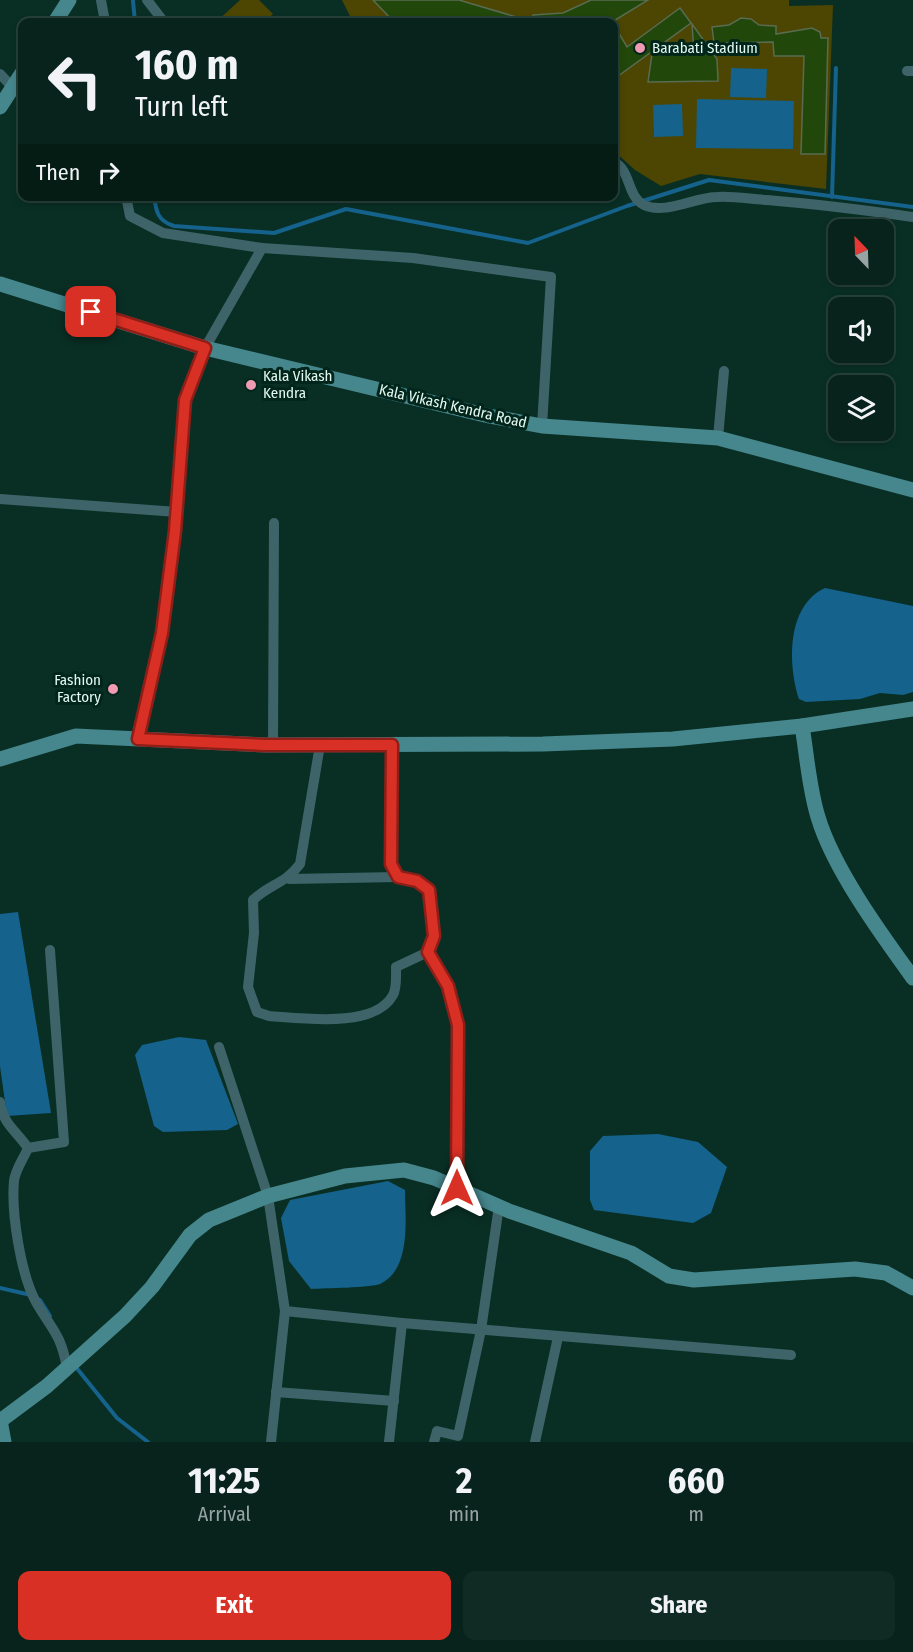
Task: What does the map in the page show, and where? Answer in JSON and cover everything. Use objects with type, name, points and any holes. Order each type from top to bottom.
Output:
[{"type":"street","points":[[58,18],[69,0]]},
{"type":"street","points":[[101,0],[104,18]]},
{"type":"street","points":[[147,0],[161,18]]},
{"type":"street","points":[[0,74],[13,88]]},
{"type":"street","points":[[0,107],[18,80]]},
{"type":"street","points":[[618,165],[622,168],[634,195],[642,204],[650,207],[664,207],[716,197],[825,204],[913,217]]},
{"type":"street","points":[[127,201],[130,216],[163,233],[262,248],[413,258],[551,277],[542,426]]},
{"type":"street","points":[[138,739],[162,633],[177,513],[185,400],[205,348],[262,248]]},
{"type":"street","name":"Kala Vikash Kendra Road","points":[[0,284],[205,348],[542,426],[718,438],[913,490]]},
{"type":"street","points":[[718,438],[724,371]]},
{"type":"street","points":[[0,499],[177,513]]},
{"type":"street","points":[[273,745],[274,523]]},
{"type":"street","points":[[0,759],[76,736],[273,745],[543,744],[673,739],[802,726],[913,709]]},
{"type":"street","points":[[802,726],[818,817],[830,845],[846,877],[913,978]]},
{"type":"street","points":[[289,879],[300,864],[320,745]]},
{"type":"street","points":[[392,745],[391,864],[398,877]]},
{"type":"street","points":[[398,877],[417,881],[429,890],[434,936],[428,952],[396,967],[394,994],[382,1007],[353,1018],[301,1018],[269,1016],[257,1012],[248,987],[254,933],[253,900],[264,890],[289,879],[398,877]]},
{"type":"street","points":[[28,1148],[64,1142],[50,950]]},
{"type":"street","points":[[428,952],[448,986],[458,1025],[457,1188]]},
{"type":"street","points":[[219,1047],[268,1196],[285,1311],[271,1442]]},
{"type":"street","points":[[0,1102],[3,1120],[19,1134],[28,1148]]},
{"type":"street","points":[[28,1148],[14,1179],[15,1207],[23,1263],[35,1301],[63,1342],[67,1368]]},
{"type":"street","points":[[4,1442],[0,1421],[47,1386],[125,1316],[152,1287],[190,1235],[209,1220],[268,1196],[345,1176],[404,1170],[630,1253],[669,1276],[694,1280],[855,1269],[886,1273],[913,1288]]},
{"type":"street","points":[[434,1442],[436,1431],[458,1436],[481,1330],[499,1206]]},
{"type":"street","points":[[285,1311],[558,1337],[791,1355]]},
{"type":"street","points":[[389,1442],[402,1323]]},
{"type":"street","points":[[535,1442],[558,1337]]},
{"type":"street","points":[[276,1392],[394,1401]]},
{"type":"shaded area","points":[[240,0],[259,0],[273,14],[268,18],[220,18]]},
{"type":"shaded area","points":[[342,0],[789,0],[789,6],[833,5],[826,189],[700,174],[661,186],[635,170],[618,155],[618,18],[351,18]]},
{"type":"water","points":[[731,68],[767,69],[766,98],[730,97]]},
{"type":"water","points":[[697,99],[794,101],[793,149],[696,148]]},
{"type":"water","points":[[682,104],[683,136],[654,137],[653,105]]},
{"type":"water","points":[[825,588],[913,606],[913,692],[903,695],[880,693],[860,699],[806,702],[799,699],[793,670],[793,638],[803,608],[812,597]]},
{"type":"water","points":[[18,912],[51,1113],[7,1116],[0,1066],[0,914]]},
{"type":"water","points":[[179,1037],[206,1040],[238,1124],[227,1130],[163,1132],[154,1126],[135,1055],[142,1045]]},
{"type":"water","points":[[658,1134],[698,1142],[727,1167],[711,1213],[693,1223],[594,1210],[590,1200],[590,1151],[603,1136]]},
{"type":"water","points":[[388,1181],[405,1190],[406,1228],[402,1255],[390,1277],[374,1285],[311,1289],[289,1261],[281,1218],[290,1200]]},
{"type":"building","points":[[373,0],[459,0],[520,18],[390,18]]},
{"type":"building","points":[[591,0],[648,0],[618,18],[533,18],[533,15],[563,13]]},
{"type":"building","points":[[680,8],[691,23],[618,76],[618,32],[627,47]]},
{"type":"building","points":[[741,18],[751,19],[759,25],[776,26],[776,34],[812,28],[820,32],[821,38],[828,38],[825,154],[801,154],[804,56],[774,56],[773,42],[714,43],[712,27],[729,25]]},
{"type":"building","points":[[692,24],[717,59],[718,81],[648,82],[652,54],[694,52]]},
{"type":"waterway","points":[[133,1],[135,18]]},
{"type":"waterway","points":[[832,197],[836,68]]},
{"type":"waterway","points":[[155,201],[161,219],[174,226],[274,233],[346,209],[528,243],[627,206],[709,180],[913,207]]},
{"type":"waterway","points":[[0,1288],[31,1295]]},
{"type":"waterway","points":[[40,1300],[50,1316]]},
{"type":"waterway","points":[[75,1366],[117,1418],[148,1442]]},
{"type":"place","name":"Barabati Stadium","points":[[640,48]]},
{"type":"place","name":"Kala Vikash Kendra","points":[[251,385]]},
{"type":"place","name":"Fashion Factory","points":[[113,689]]},
{"type":"route","points":[[91,312],[205,348],[185,400],[175,531],[162,633],[138,739],[265,745],[392,745],[391,864],[398,877],[417,881],[429,890],[434,936],[428,952],[448,986],[458,1025],[457,1188]]}]
